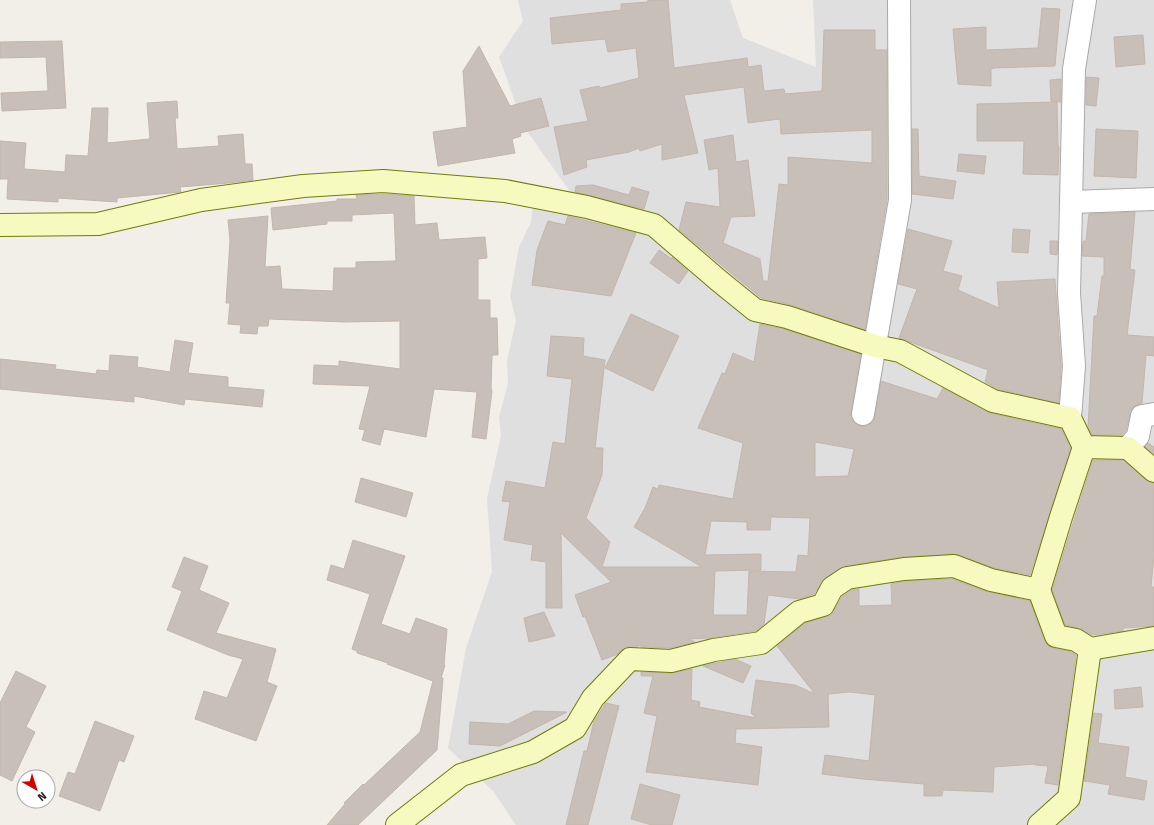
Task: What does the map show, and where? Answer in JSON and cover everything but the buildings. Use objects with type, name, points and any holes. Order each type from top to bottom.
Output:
[{"type":"street","points":[[863,414],[900,200],[899,0]]},
{"type":"street","points":[[1084,0],[1074,69],[1069,293],[1074,366],[1070,418],[1084,447],[1060,517],[1039,590],[1056,636],[1076,640],[1090,649],[1154,638]]},
{"type":"street","points":[[0,225],[98,224],[201,200],[303,186],[383,181],[505,191],[587,207],[654,225],[755,310],[787,317],[875,346],[900,351],[993,401],[1070,418]]},
{"type":"street","points":[[1071,202],[1154,199]]},
{"type":"street","points":[[1128,448],[1138,436],[1142,416],[1154,414]]},
{"type":"street","points":[[1084,447],[1128,448],[1154,471]]},
{"type":"street","points":[[397,825],[461,775],[533,752],[575,728],[593,698],[630,659],[671,660],[714,650],[761,643],[799,612],[824,605],[832,588],[847,578],[904,569],[954,566],[991,580],[1039,590]]},
{"type":"street","points":[[1039,825],[1069,798],[1090,649]]},
{"type":"shaded area","points":[[518,0],[730,0],[743,38],[816,67],[813,0],[1154,0],[1154,825],[516,825],[494,792],[448,748],[466,648],[492,572],[487,498],[501,436],[499,417],[508,383],[507,361],[516,320],[510,296],[519,247],[531,222],[533,205],[571,193],[524,127],[499,57],[523,21]]}]
